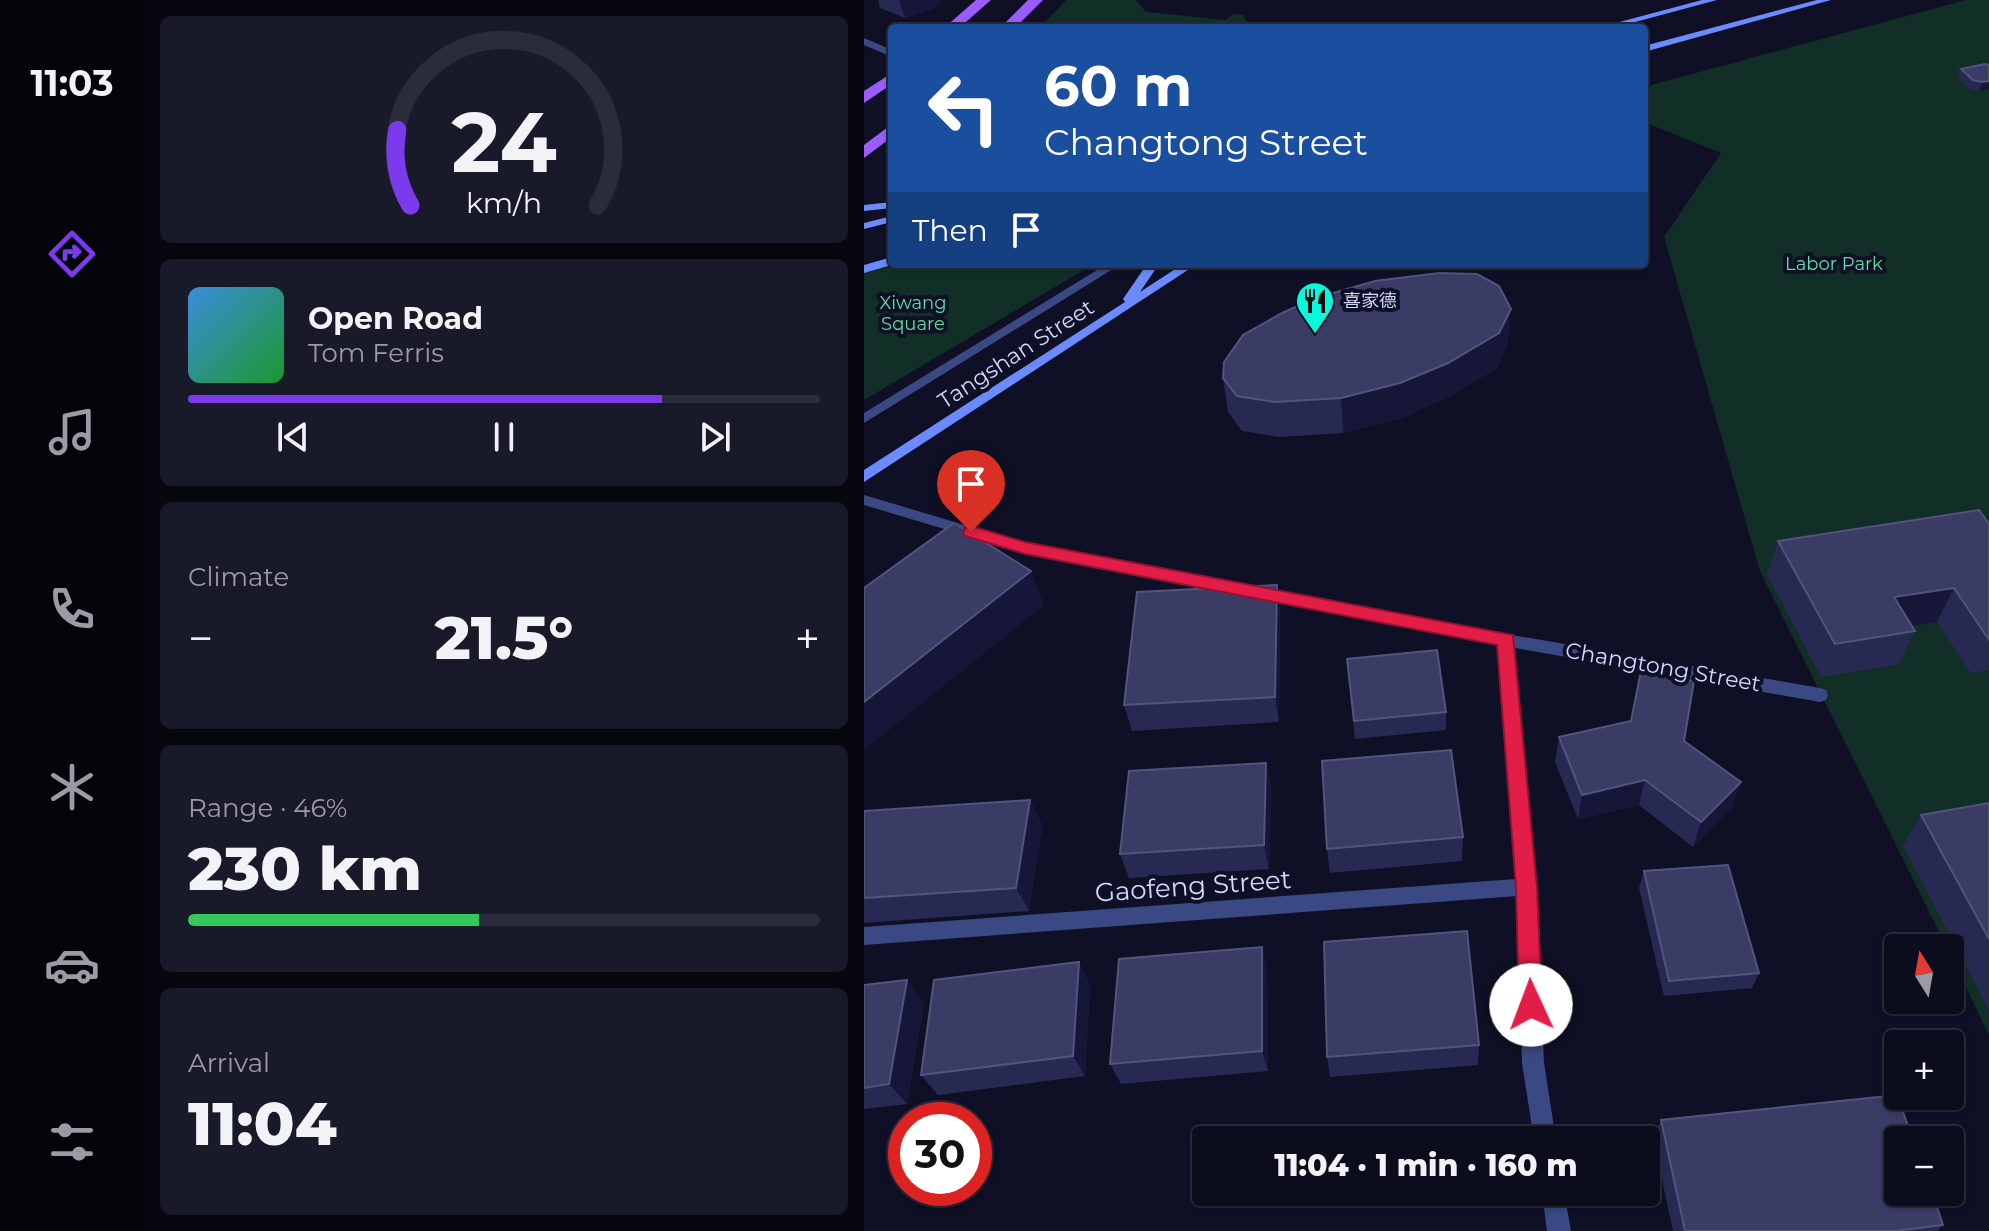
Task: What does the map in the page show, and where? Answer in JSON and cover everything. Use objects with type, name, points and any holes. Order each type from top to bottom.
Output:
[{"type":"main road","points":[[956,24],[984,0]]},
{"type":"main road","points":[[1011,24],[1036,0]]},
{"type":"main road","points":[[1616,24],[1713,0]]},
{"type":"main road","points":[[1648,48],[1827,0]]},
{"type":"main road","points":[[1628,24],[1638,18]]},
{"type":"main road","points":[[864,98],[888,80]]},
{"type":"main road","points":[[864,153],[888,132]]},
{"type":"main road","points":[[864,208],[888,205]]},
{"type":"main road","points":[[864,226],[888,220]]},
{"type":"main road","points":[[864,269],[888,262]]},
{"type":"main road","points":[[1123,307],[1150,268]]},
{"type":"main road","name":"Tangshan Street","points":[[864,477],[1185,268]]},
{"type":"street","points":[[864,41],[888,52]]},
{"type":"street","points":[[864,419],[1109,268]]},
{"type":"street","name":"Changtong Street","points":[[864,500],[1025,548],[1506,640],[1820,695]]},
{"type":"street","points":[[1506,640],[1526,887],[1533,1063],[1543,1126]]},
{"type":"street","name":"Gaofeng Street","points":[[864,936],[1526,887]]},
{"type":"street","points":[[1555,1206],[1559,1231]]},
{"type":"green space","points":[[1066,0],[1136,0],[1146,12],[1226,20],[1233,14],[1244,15],[1250,24],[1044,24]]},
{"type":"green space","name":"Labor Park","points":[[1966,0],[1989,0],[1989,1035],[1964,983],[1964,934],[1940,934],[1760,571],[1664,237],[1721,153],[1648,124],[1648,86]]},
{"type":"green space","name":"Xiwang Square","points":[[888,266],[1087,268],[864,400],[864,273]]},
{"type":"building","points":[[1989,65],[1989,81],[1973,80],[1961,69]]},
{"type":"building","points":[[1439,273],[1477,274],[1499,286],[1511,309],[1499,333],[1448,363],[1400,383],[1341,398],[1275,402],[1237,396],[1223,378],[1224,362],[1243,335],[1282,313],[1316,298],[1375,281]]},
{"type":"building","points":[[1979,510],[1989,524],[1989,640],[1954,588],[1894,597],[1915,631],[1835,644],[1778,541]]},
{"type":"building","points":[[954,523],[1031,571],[864,702],[864,588]]},
{"type":"building","points":[[1277,585],[1275,697],[1124,705],[1137,592]]},
{"type":"building","points":[[1437,650],[1446,712],[1354,721],[1347,659]]},
{"type":"building","points":[[1641,671],[1694,681],[1684,741],[1741,782],[1701,822],[1645,780],[1582,795],[1559,737],[1631,721]]},
{"type":"building","points":[[1451,750],[1463,837],[1327,849],[1322,761]]},
{"type":"building","points":[[1266,763],[1264,845],[1120,854],[1129,771]]},
{"type":"building","points":[[1030,800],[1016,888],[864,898],[864,811]]},
{"type":"building","points":[[1989,803],[1989,939],[1921,815]]},
{"type":"building","points":[[1728,865],[1759,973],[1669,981],[1644,871]]},
{"type":"building","points":[[1467,931],[1479,1045],[1327,1057],[1324,942]]},
{"type":"building","points":[[1262,947],[1262,1051],[1110,1064],[1119,959]]},
{"type":"building","points":[[1079,962],[1073,1056],[921,1075],[934,980]]},
{"type":"building","points":[[907,980],[889,1084],[864,1088],[864,985]]},
{"type":"building","points":[[1884,1096],[1884,1110],[1902,1110],[1908,1126],[1884,1126],[1884,1206],[1937,1206],[1943,1225],[1895,1231],[1685,1231],[1661,1120]]},
{"type":"place","name":"喜家德","points":[[1315,335]]},
{"type":"route","points":[[971,532],[1025,548],[1506,640],[1526,887],[1531,1005]]}]
